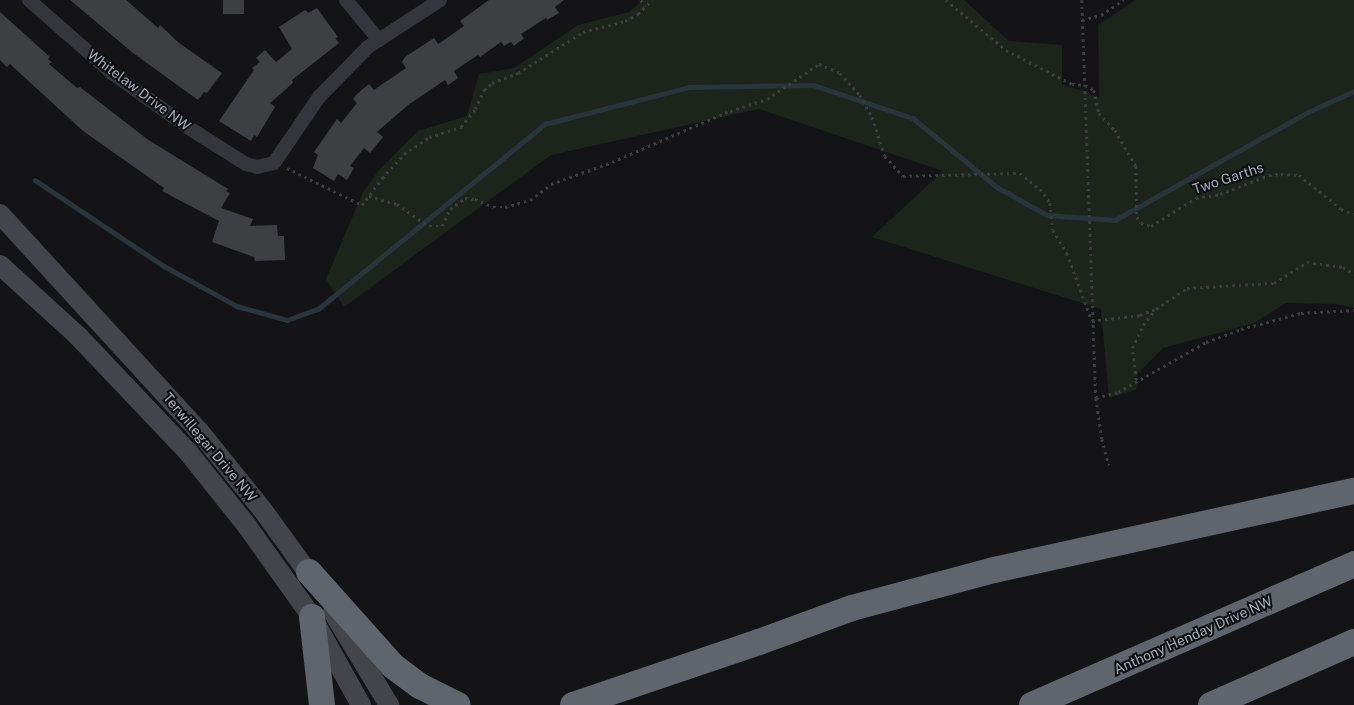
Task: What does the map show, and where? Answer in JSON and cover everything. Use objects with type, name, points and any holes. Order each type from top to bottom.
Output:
[{"type":"highway","points":[[573,705],[759,642],[852,608],[994,570],[1354,491]]},
{"type":"highway","name":"Anthony Henday Drive NW","points":[[1032,705],[1354,564]]},
{"type":"highway","points":[[309,572],[392,666],[420,686],[458,705]]},
{"type":"highway","points":[[312,617],[322,705]]},
{"type":"highway","points":[[615,705],[759,642]]},
{"type":"highway","points":[[1211,705],[1354,642]]},
{"type":"main road","name":"Terwillegar Drive NW","points":[[0,214],[199,431],[309,572],[389,705]]},
{"type":"main road","name":"Terwillegar Drive NW","points":[[0,265],[78,336],[132,390],[188,452],[246,526],[312,617],[361,705]]},
{"type":"street","name":"Whitelaw Drive NW","points":[[29,0],[112,73],[189,128],[246,164],[257,167],[274,163]]},
{"type":"street","points":[[346,0],[379,40]]},
{"type":"street","points":[[274,163],[319,97],[368,48],[440,0]]},
{"type":"path","points":[[641,0],[644,6]]},
{"type":"path","points":[[274,163],[294,170],[362,205],[404,154],[429,137],[461,127],[475,109],[484,90],[492,83],[518,73],[583,32],[626,21],[638,14],[652,0]]},
{"type":"path","points":[[946,0],[1006,50],[1072,84],[1085,85]]},
{"type":"path","points":[[1082,0],[1090,277],[1096,398],[1102,439],[1109,465]]},
{"type":"path","points":[[1082,20],[1101,15],[1123,0]]},
{"type":"path","points":[[369,196],[397,204],[429,226],[442,226],[450,209],[464,198],[475,199],[493,207],[506,207],[530,200],[551,184],[612,162],[730,111],[767,99],[819,64],[840,72],[860,95],[872,117],[884,156],[903,176],[1020,173],[1040,189],[1050,203],[1053,230],[1067,253],[1092,321]]},
{"type":"path","name":"Two Garths","points":[[1085,85],[1094,90],[1099,113],[1115,130],[1136,166],[1136,217],[1141,223],[1151,226],[1196,198],[1220,194],[1269,175],[1281,174],[1299,175],[1341,209],[1354,214]]},
{"type":"path","points":[[1092,321],[1140,315],[1156,309],[1187,288],[1274,284],[1307,262],[1343,267],[1354,274]]},
{"type":"path","points":[[1136,381],[1132,348],[1143,325],[1156,309]]},
{"type":"path","points":[[1096,398],[1118,392],[1206,342],[1241,329],[1301,313],[1354,310]]},
{"type":"shaded area","points":[[643,0],[964,0],[1009,41],[1062,45],[1062,84],[1099,97],[1098,25],[1135,0],[1354,0],[1354,308],[1336,304],[1286,303],[1254,323],[1163,348],[1138,373],[1136,390],[1109,398],[1101,309],[872,237],[943,171],[759,109],[551,155],[344,307],[326,279],[363,192],[379,170],[418,131],[467,116],[479,74],[514,68],[578,25],[629,12]]},
{"type":"building","points":[[70,0],[126,0],[158,28],[160,25],[179,43],[222,73],[207,93],[204,92],[198,100],[133,53]]},
{"type":"building","points":[[223,0],[244,0],[244,14],[223,14]]},
{"type":"building","points":[[489,0],[564,0],[555,7],[559,13],[547,20],[546,18],[521,34],[524,38],[514,46],[511,42],[504,46],[501,42],[480,57],[478,55],[454,71],[458,78],[448,85],[445,80],[408,105],[377,132],[383,137],[370,153],[364,148],[350,166],[354,168],[347,180],[338,174],[334,181],[313,168],[318,155],[314,152],[337,119],[341,123],[357,103],[353,99],[357,94],[369,84],[374,90],[406,68],[402,62],[405,57],[434,38],[438,44],[447,38],[464,26],[460,21]]},
{"type":"building","points":[[317,8],[338,37],[335,38],[339,43],[292,80],[293,83],[270,103],[275,107],[257,137],[254,135],[251,141],[219,121],[254,70],[252,68],[260,62],[256,58],[265,50],[276,62],[292,49],[279,27],[305,10],[308,13]]},
{"type":"building","points":[[0,12],[50,57],[48,59],[52,62],[49,64],[77,88],[80,87],[147,139],[228,189],[226,191],[230,193],[221,208],[253,219],[250,226],[277,225],[278,236],[284,236],[285,260],[255,261],[254,257],[212,242],[219,221],[162,191],[164,188],[83,131],[10,64],[7,67],[0,60]]},
{"type":"waterway","points":[[35,180],[164,266],[237,306],[287,320],[318,309],[545,124],[689,87],[813,85],[913,118],[997,187],[1047,215],[1115,220],[1308,112],[1354,91]]}]
